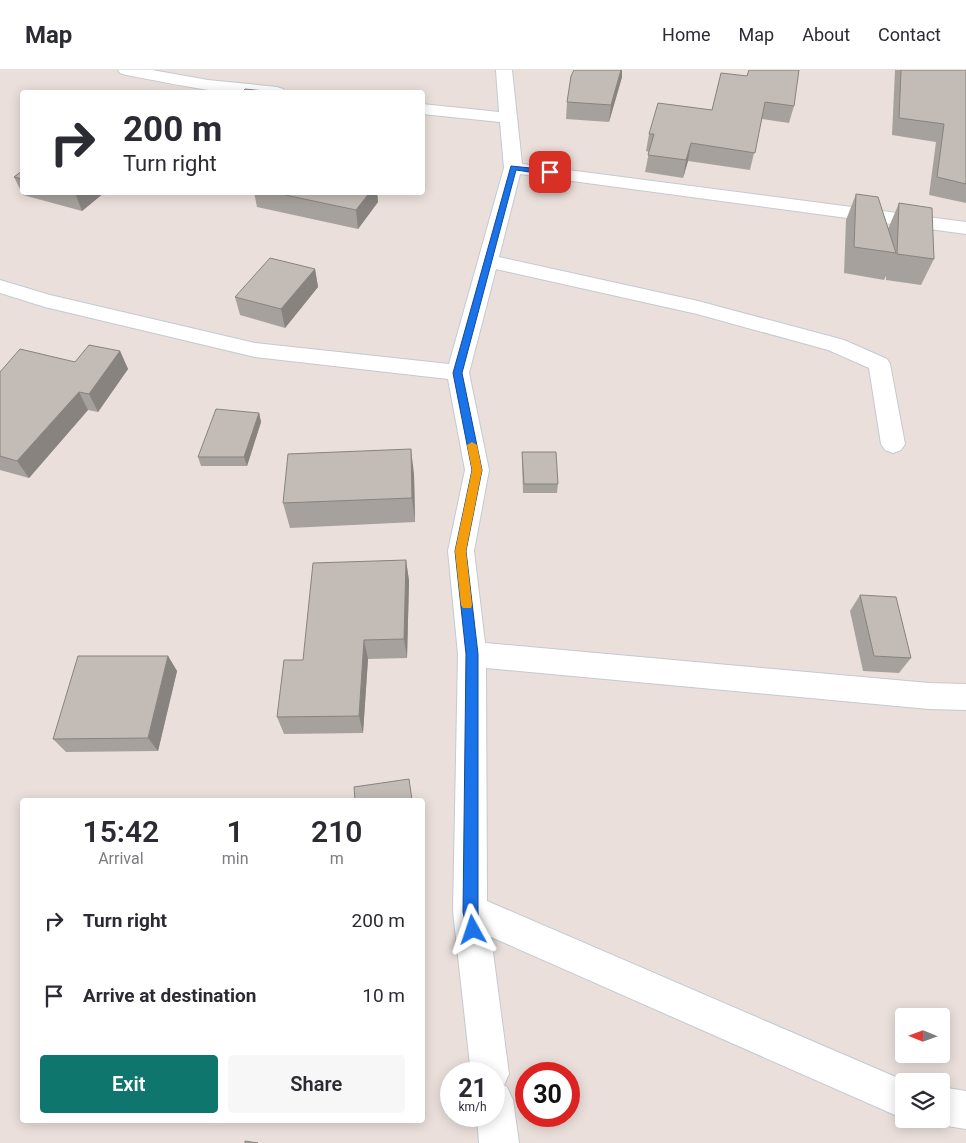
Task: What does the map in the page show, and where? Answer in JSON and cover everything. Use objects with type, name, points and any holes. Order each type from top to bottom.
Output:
[{"type":"street","points":[[126,70],[208,85],[257,90]]},
{"type":"street","points":[[489,1062],[470,912],[472,654],[460,551],[477,470],[458,373],[490,261],[513,168],[504,70]]},
{"type":"street","points":[[425,109],[509,118]]},
{"type":"street","points":[[513,168],[966,228]]},
{"type":"street","points":[[490,261],[698,308],[836,345],[879,364],[893,444]]},
{"type":"street","points":[[0,286],[54,302],[255,350],[458,373]]},
{"type":"street","points":[[472,654],[928,696],[966,697]]},
{"type":"street","points":[[470,912],[895,1096]]},
{"type":"street","points":[[950,1107],[966,1110]]},
{"type":"street","points":[[497,1127],[499,1143]]},
{"type":"building","points":[[574,70],[621,70],[611,105],[567,102],[571,76]]},
{"type":"building","points":[[749,70],[799,70],[794,106],[765,102],[755,153],[691,143],[686,160],[648,155],[654,134],[649,134],[658,103],[712,110],[721,73],[747,76]]},
{"type":"building","points":[[901,70],[966,70],[966,184],[937,177],[944,124],[899,118]]},
{"type":"building","points":[[20,172],[20,178],[14,177]]},
{"type":"building","points":[[856,194],[878,197],[896,253],[854,247]]},
{"type":"building","points":[[285,195],[368,195],[356,210]]},
{"type":"building","points":[[899,203],[932,208],[934,259],[897,254]]},
{"type":"building","points":[[270,258],[315,269],[281,309],[235,297]]},
{"type":"building","points":[[89,345],[120,351],[89,394],[79,392],[17,461],[0,456],[0,372],[20,349],[75,362]]},
{"type":"building","points":[[216,409],[259,413],[244,457],[198,457]]},
{"type":"building","points":[[411,449],[412,498],[283,503],[288,454]]},
{"type":"building","points":[[522,452],[556,452],[558,484],[524,484]]},
{"type":"building","points":[[406,560],[404,639],[364,640],[359,716],[277,717],[284,660],[303,660],[313,563]]},
{"type":"building","points":[[860,595],[896,597],[911,658],[874,656]]},
{"type":"building","points":[[78,656],[168,656],[148,738],[53,739]]},
{"type":"building","points":[[409,779],[412,798],[355,798],[354,787]]},
{"type":"slow traffic","points":[[467,605],[460,551],[477,470],[472,445]]},
{"type":"route","points":[[473,930],[470,912],[472,654],[460,551],[477,470],[458,373],[490,261],[513,168],[550,172]]}]
